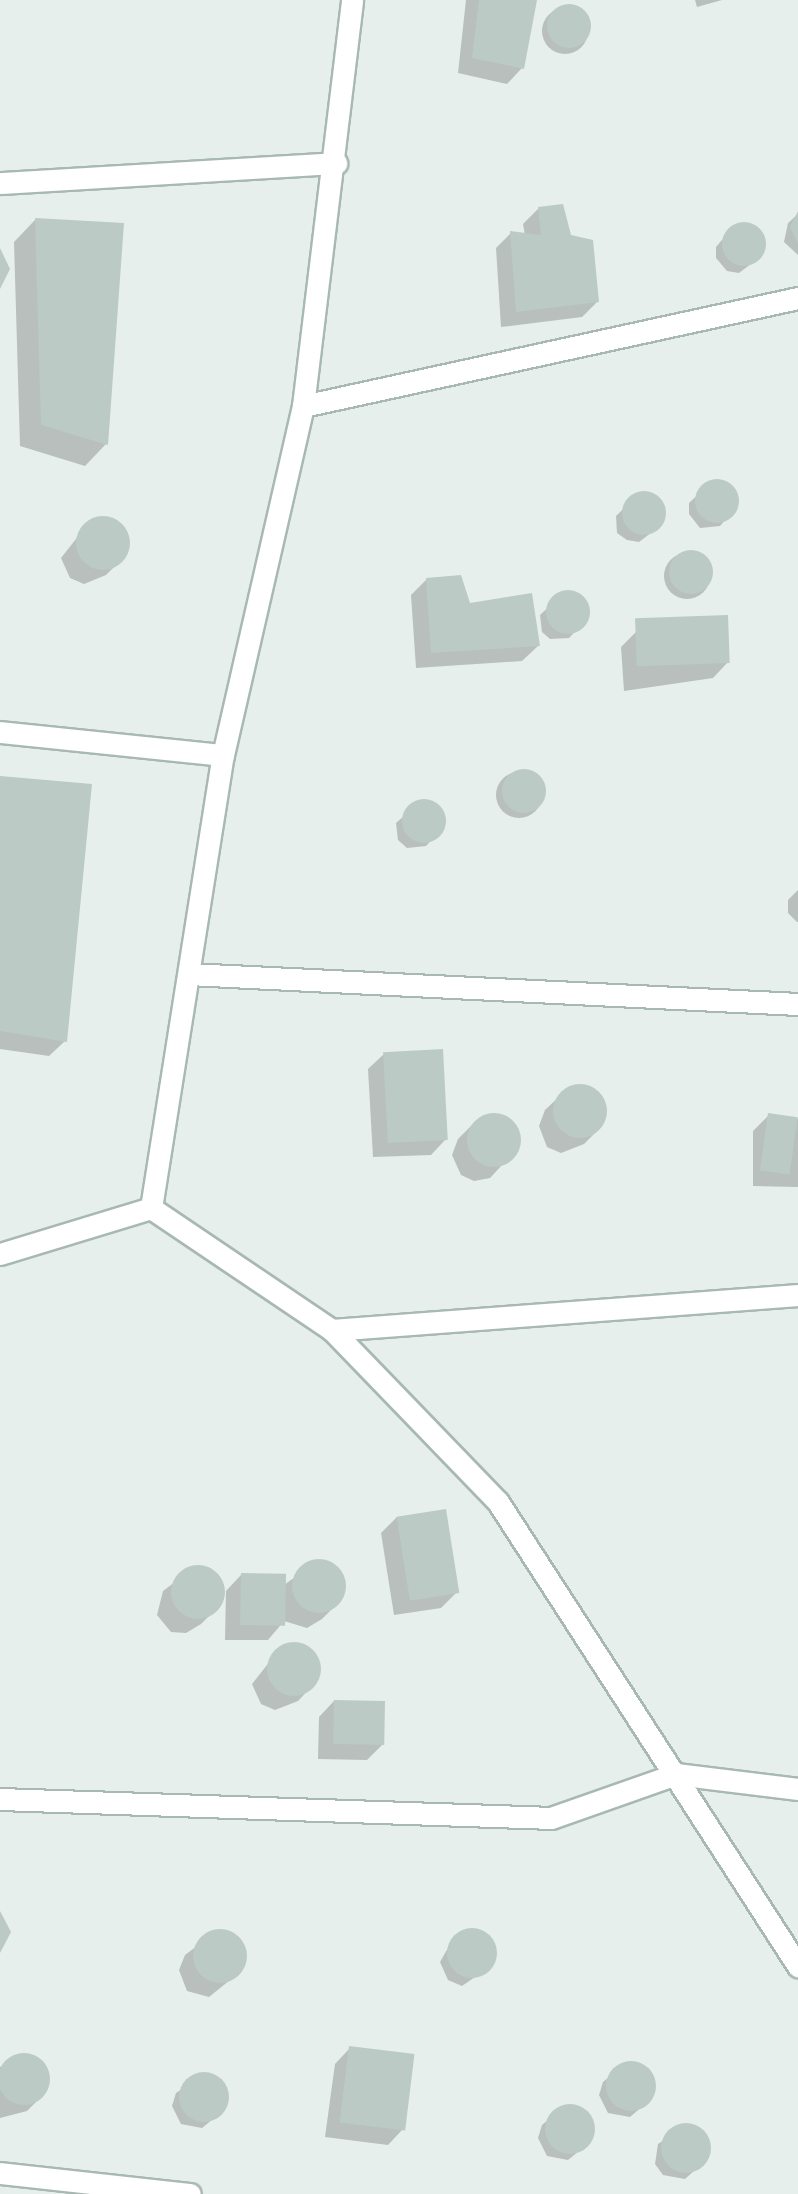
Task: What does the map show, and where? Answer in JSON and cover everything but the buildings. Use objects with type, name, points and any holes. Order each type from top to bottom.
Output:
[{"type":"street","points":[[151,1208],[223,755],[303,406],[336,163],[352,0]]},
{"type":"street","points":[[0,184],[336,163]]},
{"type":"street","points":[[303,406],[798,299]]},
{"type":"street","points":[[0,733],[223,755]]},
{"type":"street","points":[[189,974],[798,1004]]},
{"type":"street","points":[[0,1254],[151,1208]]},
{"type":"street","points":[[151,1208],[332,1330],[498,1502],[798,1966]]},
{"type":"street","points":[[332,1330],[798,1295]]},
{"type":"street","points":[[0,1799],[551,1818],[676,1774],[798,1789]]},
{"type":"street","points":[[0,2173],[190,2194]]}]
